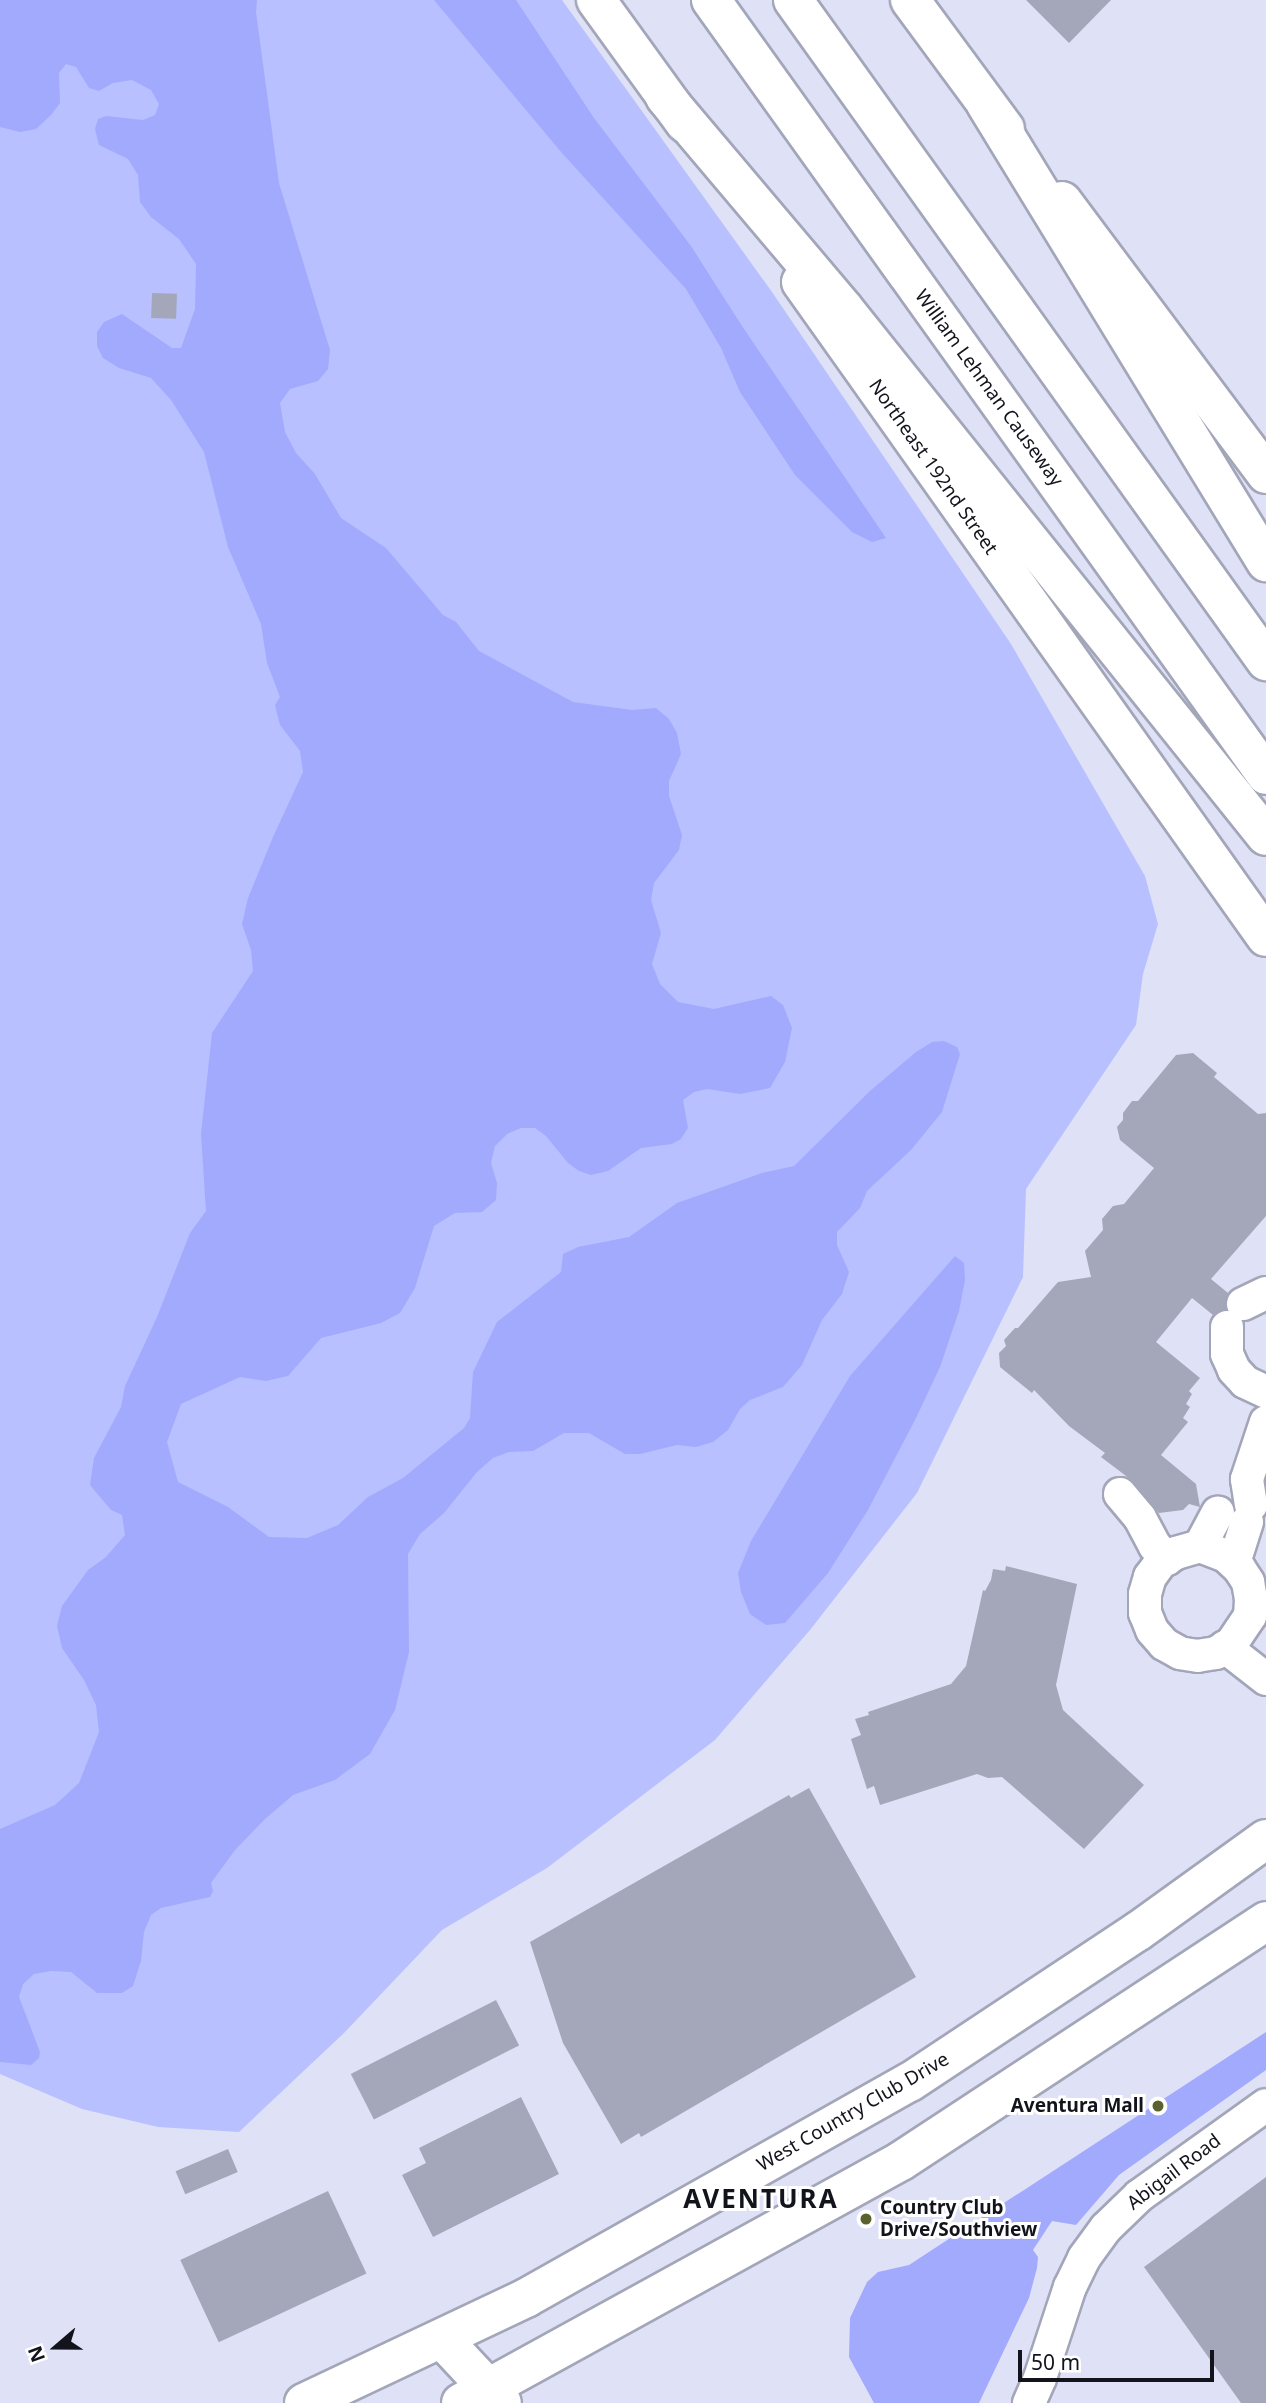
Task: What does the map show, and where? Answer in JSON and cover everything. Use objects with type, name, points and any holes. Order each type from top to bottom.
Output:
[{"type":"main road","name":"Northeast 192nd Street","points":[[596,0],[866,371],[1266,937]]},
{"type":"main road","name":"William Lehman Causeway","points":[[711,0],[1266,775]]},
{"type":"main road","points":[[793,0],[1266,661]]},
{"type":"main road","points":[[910,0],[1266,474]]},
{"type":"main road","points":[[666,97],[844,309],[1266,836]]},
{"type":"main road","points":[[986,104],[1266,562]]},
{"type":"main road","name":"West Country Club Drive","points":[[304,2403],[443,2340],[526,2298],[910,2082],[1137,1932],[1266,1839]]},
{"type":"main road","points":[[443,2340],[475,2400],[869,2179],[1266,1921]]},
{"type":"main road","points":[[1027,2005],[1062,2056]]},
{"type":"street","points":[[1245,1308],[1227,1354],[1234,1370],[1245,1382],[1266,1392]]},
{"type":"street","points":[[1234,1563],[1238,1503],[1266,1422]]},
{"type":"street","points":[[1120,1494],[1140,1518],[1155,1546],[1167,1559]]},
{"type":"street","points":[[1238,1503],[1200,1546],[1167,1559],[1150,1577],[1145,1594],[1145,1613],[1152,1630],[1164,1644],[1180,1653],[1198,1656],[1245,1640]]},
{"type":"street","points":[[1200,1546],[1226,1556],[1248,1582],[1251,1599],[1245,1640],[1266,1679]]},
{"type":"street","name":"Abigail Road","points":[[1029,2403],[1070,2287],[1084,2258],[1100,2236],[1139,2196],[1266,2105]]},
{"type":"shaded area","points":[[0,0],[562,0],[772,292],[1011,644],[1145,876],[1158,924],[1143,974],[1136,1025],[1026,1189],[1023,1277],[917,1493],[810,1630],[715,1740],[547,1868],[442,1930],[344,2033],[239,2132],[158,2127],[82,2109],[0,2074]]},
{"type":"shaded area","points":[[0,0],[257,0],[256,12],[279,183],[330,350],[328,369],[318,381],[290,389],[280,403],[285,432],[296,453],[315,474],[341,518],[386,548],[443,615],[456,622],[479,651],[573,702],[632,710],[656,708],[669,719],[677,733],[681,754],[669,781],[669,796],[682,835],[679,850],[654,883],[651,900],[661,933],[652,964],[660,984],[678,1002],[714,1009],[771,996],[783,1005],[792,1028],[785,1062],[770,1088],[740,1094],[707,1089],[694,1092],[683,1100],[688,1128],[681,1139],[672,1144],[641,1148],[608,1171],[591,1175],[579,1171],[535,1128],[521,1128],[507,1134],[495,1146],[491,1163],[497,1183],[496,1200],[482,1212],[455,1213],[434,1226],[415,1288],[400,1313],[381,1323],[321,1338],[288,1376],[266,1381],[240,1377],[181,1404],[167,1442],[178,1482],[228,1507],[269,1537],[307,1538],[338,1525],[368,1497],[403,1478],[464,1428],[470,1418],[473,1372],[497,1322],[561,1272],[563,1254],[578,1247],[629,1237],[677,1203],[762,1173],[794,1166],[870,1091],[916,1052],[932,1042],[944,1041],[957,1047],[960,1054],[942,1112],[911,1150],[867,1191],[860,1208],[837,1232],[837,1245],[849,1272],[842,1294],[822,1320],[802,1365],[783,1387],[750,1400],[740,1409],[728,1430],[713,1442],[696,1447],[677,1445],[640,1454],[625,1454],[589,1433],[564,1433],[533,1451],[509,1452],[493,1458],[477,1472],[444,1513],[420,1534],[408,1554],[409,1652],[395,1710],[370,1754],[335,1780],[293,1795],[265,1819],[235,1850],[211,1883],[213,1891],[210,1897],[161,1908],[151,1915],[144,1932],[141,1961],[133,1986],[122,1993],[97,1993],[71,1972],[51,1971],[34,1974],[23,1984],[19,1997],[40,2052],[39,2058],[31,2065],[0,2062],[0,1829],[55,1805],[79,1783],[99,1732],[96,1705],[84,1680],[62,1648],[57,1626],[62,1606],[88,1570],[106,1557],[125,1535],[122,1515],[111,1510],[90,1485],[94,1458],[121,1407],[125,1386],[157,1317],[190,1233],[206,1211],[201,1134],[212,1033],[253,971],[251,950],[242,924],[248,898],[303,772],[300,751],[280,725],[275,705],[280,697],[267,663],[261,624],[228,547],[204,452],[171,400],[151,378],[119,368],[103,358],[97,346],[97,332],[104,322],[122,314],[172,348],[181,348],[195,309],[196,264],[179,239],[151,217],[140,202],[138,175],[128,159],[99,145],[95,129],[98,119],[106,116],[143,120],[155,115],[159,104],[151,90],[132,80],[113,83],[99,91],[89,88],[76,67],[66,64],[59,73],[60,103],[51,115],[36,129],[20,132],[0,127]]},
{"type":"shaded area","points":[[434,0],[516,0],[594,118],[691,246],[886,538],[872,542],[852,532],[795,475],[740,392],[721,348],[686,289],[561,152]]},
{"type":"shaded area","points":[[955,1256],[964,1263],[965,1280],[959,1311],[940,1367],[916,1418],[868,1510],[828,1573],[785,1623],[766,1625],[750,1614],[741,1592],[738,1573],[751,1541],[850,1376]]},
{"type":"shaded area","points":[[1266,2032],[1266,2070],[1119,2175],[1076,2225],[1052,2221],[1033,2250],[1038,2257],[1029,2298],[979,2403],[874,2403],[849,2357],[850,2318],[867,2282],[878,2272],[909,2265]]},
{"type":"building","points":[[1026,0],[1111,0],[1069,43]]},
{"type":"building","points":[[152,293],[177,294],[176,319],[151,318]]},
{"type":"building","points":[[1193,1053],[1217,1073],[1214,1077],[1258,1114],[1266,1113],[1266,1216],[1211,1279],[1228,1293],[1226,1309],[1213,1315],[1192,1298],[1156,1342],[1200,1378],[1189,1391],[1192,1394],[1186,1404],[1190,1407],[1183,1418],[1188,1422],[1161,1455],[1196,1484],[1200,1507],[1189,1504],[1183,1510],[1159,1513],[1134,1482],[1101,1457],[1105,1453],[1069,1426],[1034,1390],[1032,1393],[1000,1367],[999,1353],[1006,1346],[1004,1340],[1058,1282],[1091,1277],[1085,1251],[1103,1230],[1102,1219],[1113,1206],[1124,1204],[1154,1168],[1120,1140],[1117,1127],[1123,1120],[1123,1113],[1132,1101],[1138,1101],[1176,1055]]},
{"type":"building","points":[[1006,1566],[1077,1584],[1056,1685],[1063,1710],[1144,1785],[1084,1849],[1002,1777],[988,1778],[977,1774],[880,1805],[874,1786],[867,1789],[851,1739],[861,1735],[855,1719],[869,1715],[868,1712],[951,1684],[966,1666],[983,1590],[985,1591],[991,1580],[993,1569],[1005,1571]]},
{"type":"building","points":[[809,1788],[916,1977],[641,2137],[639,2133],[621,2144],[563,2043],[530,1942],[789,1795],[791,1798]]},
{"type":"building","points":[[496,2000],[519,2045],[374,2119],[351,2074]]},
{"type":"building","points":[[521,2097],[559,2174],[433,2237],[402,2175],[426,2163],[419,2148]]},
{"type":"building","points":[[228,2149],[238,2172],[185,2194],[176,2171]]},
{"type":"building","points":[[1266,2177],[1266,2403],[1241,2403],[1144,2267]]},
{"type":"building","points":[[328,2191],[366,2273],[219,2342],[180,2260]]},
{"type":"place","name":"Aventura Mall","points":[[1158,2106]]},
{"type":"place","name":"Country Club Drive/Southview","points":[[866,2219]]},
{"type":"district","name":"AVENTURA","points":[[761,2199]]}]
